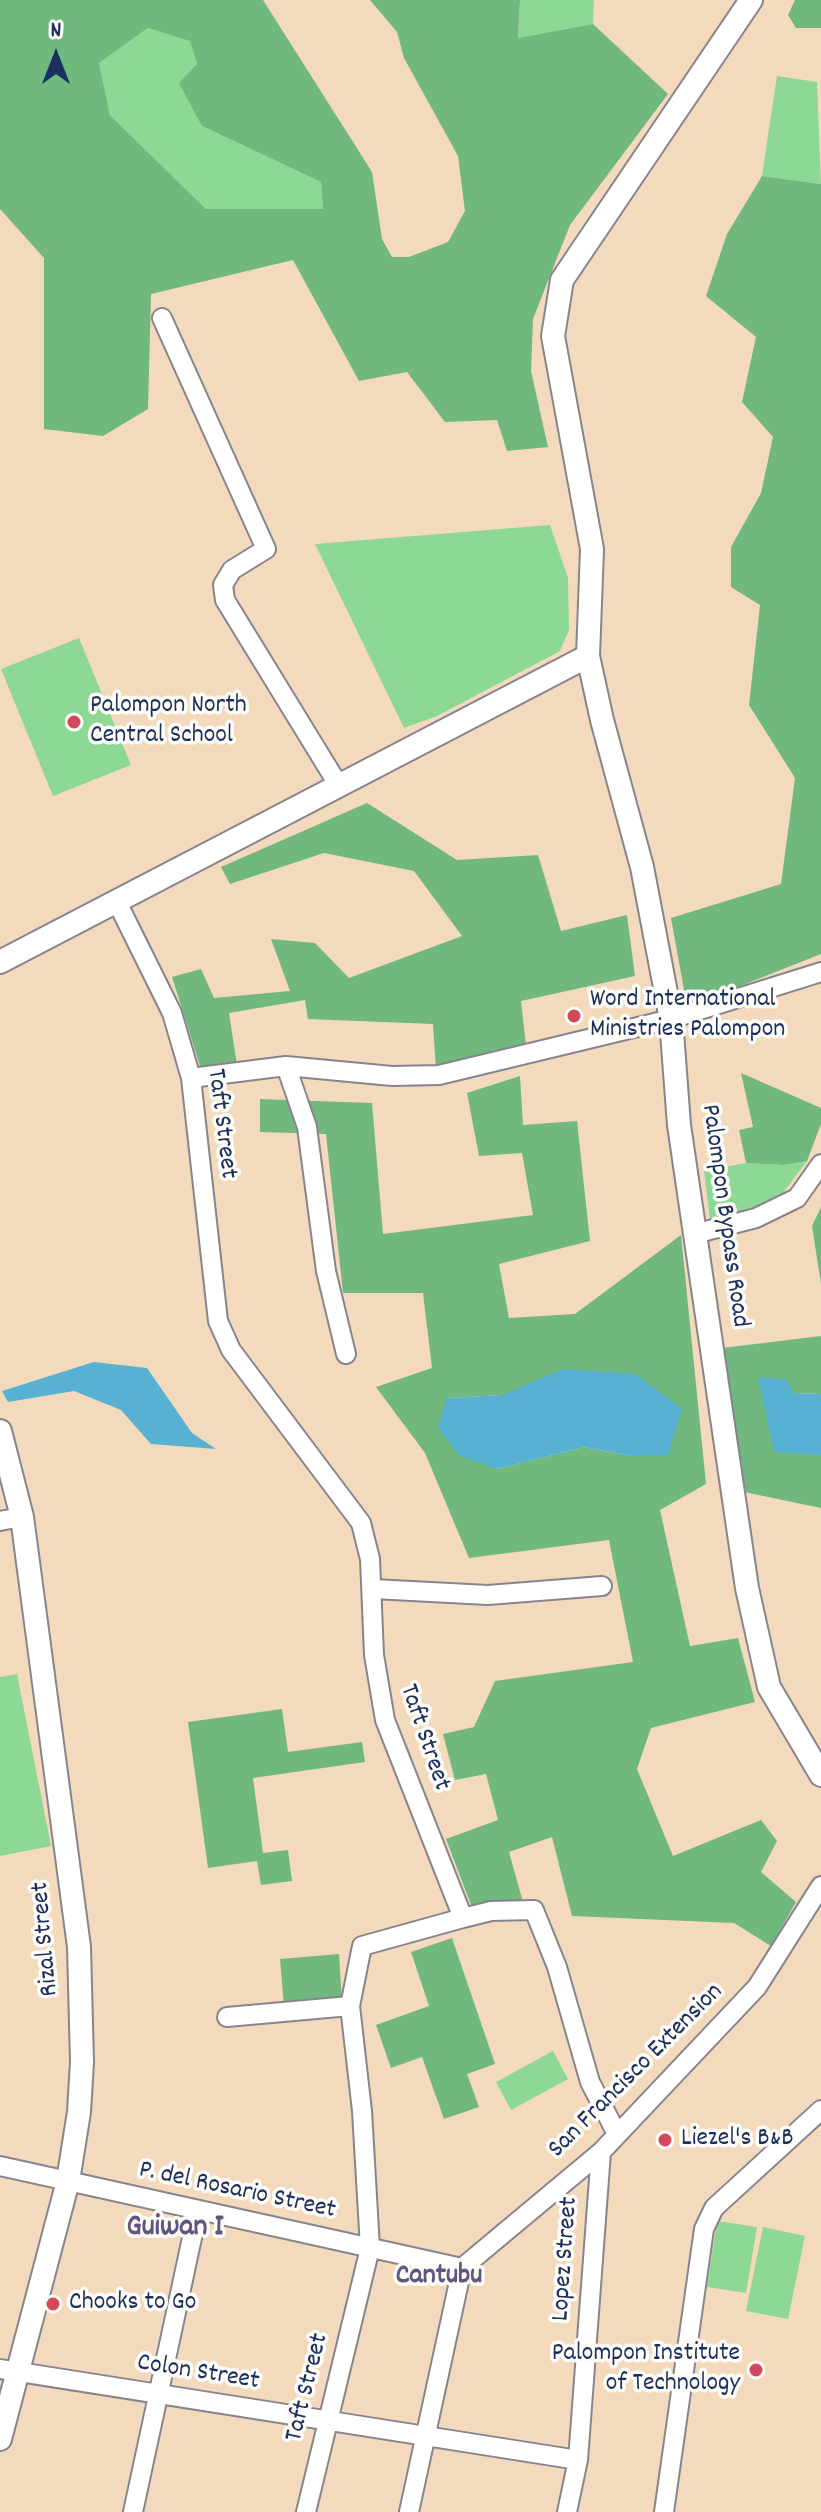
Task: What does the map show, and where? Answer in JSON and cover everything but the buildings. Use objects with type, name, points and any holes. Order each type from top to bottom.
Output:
[{"type":"main road","name":"Palompon Bypass Road","points":[[751,0],[562,280],[553,336],[592,549],[588,656],[642,867],[671,1019],[679,1125],[698,1233],[747,1588],[769,1687],[821,1775]]},
{"type":"main road","points":[[0,962],[588,656]]},
{"type":"main road","name":"Rizal Street","points":[[0,1431],[11,1519],[79,1947],[82,2062],[79,2112],[68,2181],[9,2370],[0,2439]]},
{"type":"street","points":[[162,318],[266,549],[232,570],[223,585],[225,600],[339,786]]},
{"type":"street","name":"Taft Street","points":[[117,902],[172,1013],[191,1078],[218,1321],[231,1350],[361,1523],[373,1589],[374,1655],[385,1720],[463,1918],[362,1946],[350,2006],[362,2111],[370,2248],[306,2512]]},
{"type":"street","points":[[191,1078],[286,1066],[392,1076],[439,1075],[671,1019],[821,972]]},
{"type":"street","points":[[286,1066],[307,1127],[326,1271],[346,1354]]},
{"type":"street","points":[[698,1233],[756,1218],[797,1198],[821,1164]]},
{"type":"street","points":[[373,1589],[488,1595],[602,1586]]},
{"type":"street","name":"San Francisco Extension","points":[[462,2268],[601,2152],[757,1987],[821,1886]]},
{"type":"street","points":[[463,1918],[491,1911],[534,1910],[557,1967],[590,2082],[617,2134]]},
{"type":"street","points":[[227,2017],[350,2006]]},
{"type":"street","points":[[664,2512],[704,2229],[714,2208],[821,2110]]},
{"type":"street","name":"Lopez Street","points":[[567,2512],[578,2460],[601,2152]]},
{"type":"street","name":"P. del Rosario Street","points":[[0,2166],[462,2268]]},
{"type":"street","points":[[133,2512],[198,2210]]},
{"type":"street","points":[[409,2512],[462,2268]]},
{"type":"street","name":"Colon Street","points":[[9,2370],[578,2460]]},
{"type":"green space","points":[[0,0],[263,0],[372,172],[382,239],[392,257],[409,257],[448,242],[465,211],[458,156],[404,58],[397,32],[370,0],[520,0],[518,38],[593,24],[668,94],[570,225],[533,319],[531,371],[548,447],[507,451],[497,420],[445,422],[407,372],[359,381],[293,260],[151,294],[148,409],[103,436],[44,429],[44,258],[0,209]],"holes":[[[148,28],[190,41],[197,64],[179,83],[202,126],[321,182],[323,209],[206,209],[110,115],[99,63]]]},
{"type":"green space","points":[[520,0],[594,0],[593,24],[518,38]]},
{"type":"green space","points":[[795,0],[821,0],[821,28],[796,28],[788,15]]},
{"type":"green space","points":[[148,28],[190,40],[197,64],[202,126],[321,182],[323,209],[206,209],[110,115],[99,63]]},
{"type":"green space","points":[[777,76],[817,82],[821,184],[762,176]]},
{"type":"green space","points":[[762,176],[821,184],[821,954],[720,994],[686,1001],[671,918],[781,884],[795,778],[749,705],[760,605],[731,587],[731,547],[761,493],[773,437],[742,402],[756,337],[706,296],[727,234]]},
{"type":"green space","points":[[550,525],[568,578],[569,630],[560,651],[437,716],[404,728],[315,544]]},
{"type":"green space","points":[[79,638],[131,765],[53,796],[1,669]]},
{"type":"green space","points":[[367,803],[457,860],[538,855],[561,931],[627,915],[635,976],[521,1001],[526,1046],[436,1070],[433,1024],[308,1019],[305,1000],[229,1013],[237,1065],[201,1069],[172,977],[201,969],[214,998],[290,991],[271,939],[315,943],[349,978],[462,936],[414,871],[324,853],[230,884],[221,867]]},
{"type":"green space","points":[[741,1073],[821,1108],[821,1124],[807,1161],[784,1165],[746,1163],[739,1130],[753,1127]]},
{"type":"green space","points":[[520,1076],[523,1125],[577,1121],[590,1241],[499,1264],[509,1318],[575,1314],[681,1235],[706,1484],[660,1510],[690,1646],[738,1638],[755,1702],[651,1728],[637,1769],[673,1856],[761,1820],[777,1841],[761,1872],[796,1902],[771,1946],[734,1923],[572,1916],[552,1837],[509,1852],[524,1906],[473,1910],[446,1839],[498,1820],[486,1774],[455,1780],[443,1734],[474,1727],[495,1681],[633,1662],[609,1540],[469,1558],[425,1453],[376,1387],[432,1368],[423,1293],[343,1293],[326,1134],[260,1132],[260,1099],[372,1103],[383,1234],[533,1215],[522,1153],[479,1156],[467,1093]],"holes":[[[502,1395],[630,1456],[584,1447],[497,1469],[447,1398]]]},
{"type":"green space","points":[[807,1161],[783,1193],[754,1211],[710,1220],[704,1171],[746,1163],[784,1165]]},
{"type":"green space","points":[[821,1207],[821,1284],[812,1226]]},
{"type":"green space","points":[[821,1336],[821,1394],[793,1393],[759,1378],[774,1451],[821,1455],[821,1508],[744,1492],[722,1348]]},
{"type":"green space","points":[[17,1674],[51,1846],[0,1856],[0,1677]]},
{"type":"green space","points":[[282,1709],[288,1752],[362,1742],[365,1762],[253,1778],[263,1853],[288,1850],[292,1881],[261,1885],[257,1861],[208,1868],[188,1722]]},
{"type":"green space","points":[[452,1938],[495,2064],[467,2074],[479,2107],[444,2119],[422,2057],[391,2068],[376,2025],[429,2006],[411,1952]]},
{"type":"green space","points":[[339,1954],[342,2001],[284,2006],[280,1959]]},
{"type":"green space","points":[[553,2051],[568,2079],[511,2110],[496,2082]]},
{"type":"green space","points":[[717,2221],[757,2227],[746,2293],[707,2287]]},
{"type":"green space","points":[[763,2227],[805,2236],[788,2319],[746,2311]]},
{"type":"water","points":[[94,1362],[147,1368],[192,1433],[216,1449],[151,1444],[121,1410],[74,1391],[8,1402],[2,1391]]},
{"type":"water","points":[[563,1369],[635,1374],[682,1409],[668,1455],[630,1456],[584,1447],[497,1469],[460,1456],[438,1428],[447,1398],[502,1395]]},
{"type":"water","points":[[758,1377],[786,1379],[793,1393],[821,1394],[821,1455],[774,1452]]},
{"type":"place","name":"Palompon North Central School","points":[[74,722]]},
{"type":"place","name":"Word International Ministries Palompon","points":[[574,1016]]},
{"type":"place","name":"Liezel's B&B","points":[[665,2140]]},
{"type":"place","name":"Chooks to Go","points":[[53,2304]]},
{"type":"place","name":"Palompon Institute of Technology","points":[[756,2370]]},
{"type":"district","name":"Guiwan I","points":[[175,2230]]},
{"type":"district","name":"Cantubu","points":[[439,2278]]}]
